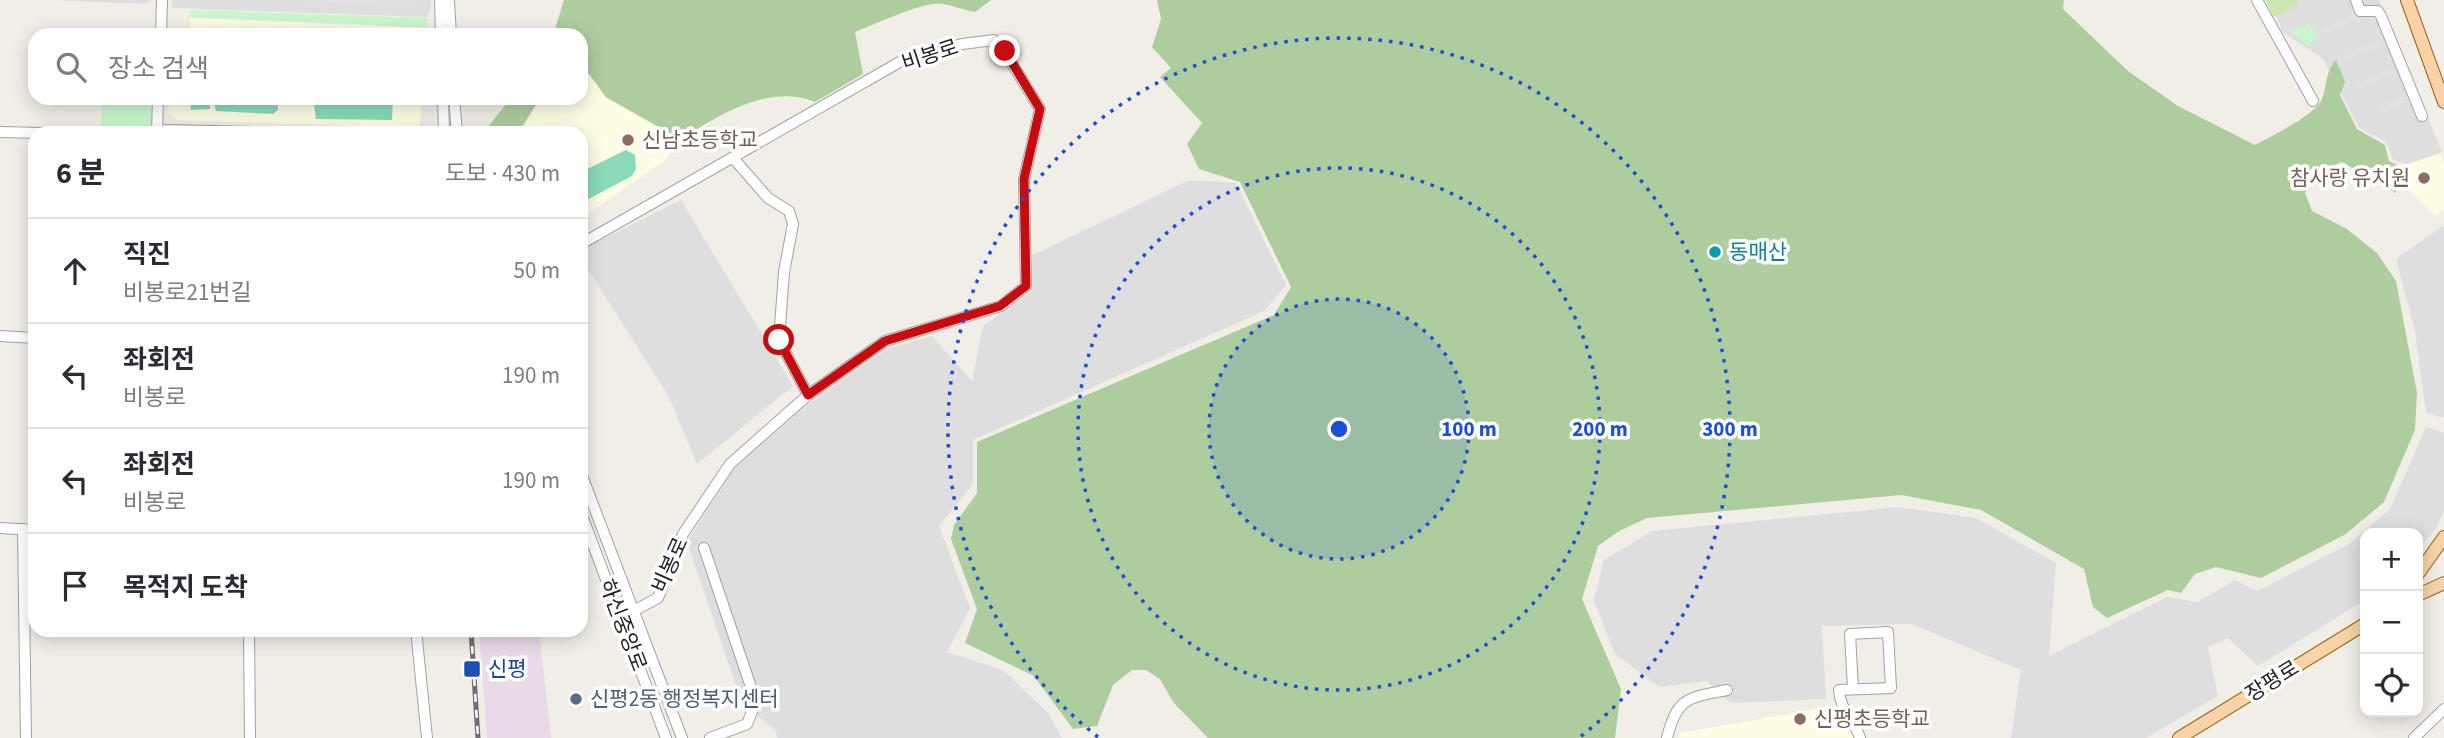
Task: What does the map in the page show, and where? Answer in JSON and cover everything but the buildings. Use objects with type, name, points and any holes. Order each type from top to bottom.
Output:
[{"type":"main road","points":[[2407,0],[2444,102]]},
{"type":"main road","points":[[2423,566],[2444,537]]},
{"type":"main road","points":[[2423,593],[2444,583]]},
{"type":"main road","name":"장평로","points":[[2179,738],[2360,627]]},
{"type":"street","points":[[161,28],[162,0]]},
{"type":"street","points":[[440,0],[445,28]]},
{"type":"street","points":[[446,28],[449,0]]},
{"type":"street","points":[[2257,0],[2312,100]]},
{"type":"street","points":[[2356,0],[2360,11],[2378,11],[2381,16],[2422,116]]},
{"type":"street","name":"비봉로","points":[[588,240],[905,59],[962,44],[994,40],[1005,51],[1040,109],[1024,179],[1026,286],[1000,306],[885,341],[808,395],[730,464],[683,534],[658,598],[620,618]]},
{"type":"street","points":[[159,105],[159,126]]},
{"type":"street","points":[[443,105],[443,126]]},
{"type":"street","points":[[455,105],[456,126]]},
{"type":"street","points":[[0,132],[28,133]]},
{"type":"street","points":[[734,159],[768,198],[789,211],[793,225],[784,272],[779,340],[808,395]]},
{"type":"street","points":[[0,336],[28,338]]},
{"type":"street","points":[[588,491],[682,738]]},
{"type":"street","points":[[0,528],[28,529]]},
{"type":"street","points":[[23,529],[26,738]]},
{"type":"street","name":"하신중앙로","points":[[588,532],[666,738]]},
{"type":"street","points":[[704,548],[756,702],[747,724],[710,738]]},
{"type":"street","points":[[1853,689],[1850,634],[1888,632],[1891,688],[1839,690],[1840,705],[1857,728],[1860,738]]},
{"type":"street","points":[[249,637],[250,738]]},
{"type":"street","points":[[417,637],[426,738]]},
{"type":"street","points":[[1667,738],[1673,714],[1681,703],[1690,698],[1727,690]]},
{"type":"street","points":[[2414,738],[2444,709]]},
{"type":"shaded area","points":[[51,0],[150,0],[144,4]]},
{"type":"shaded area","points":[[172,0],[431,0],[431,7],[427,17],[172,8]]},
{"type":"shaded area","points":[[278,0],[372,0],[418,2],[415,7]]},
{"type":"shaded area","points":[[2276,0],[2379,0],[2442,152],[2407,164],[2393,160],[2386,142],[2359,128],[2323,59],[2283,32],[2275,15]]},
{"type":"shaded area","points":[[2361,12],[2363,18],[2324,34],[2322,28]]},
{"type":"shaded area","points":[[190,18],[425,28],[189,28]]},
{"type":"shaded area","points":[[2380,40],[2382,45],[2343,62],[2341,57]]},
{"type":"shaded area","points":[[2396,68],[2398,73],[2359,88],[2357,83]]},
{"type":"shaded area","name":"신남초등학교","points":[[588,74],[606,98],[670,135],[678,145],[664,161],[588,214],[588,126],[524,126],[537,105],[588,105]]},
{"type":"shaded area","points":[[2408,95],[2410,101],[2378,114],[2376,108]]},
{"type":"shaded area","points":[[168,105],[421,105],[418,126],[177,120],[168,112]]},
{"type":"shaded area","name":"참사랑 유치원","points":[[2440,154],[2444,164],[2444,208],[2435,216],[2405,186],[2403,171],[2409,164]]},
{"type":"shaded area","points":[[1189,180],[1236,183],[1286,285],[1264,311],[973,440],[973,484],[939,526],[970,608],[947,652],[1003,670],[1048,713],[1062,738],[777,738],[776,731],[742,703],[687,542],[733,470],[808,404],[886,349],[932,336],[972,381],[983,326],[1031,292],[1031,256]]},
{"type":"shaded area","points":[[681,200],[793,386],[697,464],[669,397],[588,269],[588,246]]},
{"type":"shaded area","points":[[2444,225],[2444,418],[2426,413],[2415,332],[2396,259]]},
{"type":"shaded area","points":[[2426,427],[2444,433],[2444,511],[2436,528],[2423,544],[2423,528],[2368,528],[2390,509]]},
{"type":"shaded area","points":[[1899,507],[1976,518],[2056,563],[2049,656],[2167,597],[2198,602],[2235,580],[2257,591],[2349,544],[2360,535],[2360,603],[2258,666],[2228,638],[2208,647],[2218,696],[2146,738],[2011,738],[2021,670],[1912,624],[1822,626],[1826,699],[1730,703],[1706,681],[1659,687],[1615,654],[1594,601],[1604,560],[1652,531]]},
{"type":"shaded area","points":[[480,637],[540,637],[551,738],[487,738]]},
{"type":"shaded area","name":"신평초등학교","points":[[1833,706],[1854,738],[1679,738],[1680,733]]},
{"type":"green space","points":[[564,0],[991,0],[975,12],[943,4],[925,6],[855,32],[863,74],[815,102],[797,97],[780,97],[744,105],[680,139],[606,97],[588,74],[588,28],[555,28]]},
{"type":"green space","points":[[1157,0],[2064,0],[2063,9],[2128,71],[2178,106],[2255,145],[2291,126],[2316,107],[2321,101],[2330,70],[2336,60],[2345,82],[2340,95],[2357,129],[2385,145],[2389,161],[2402,167],[2396,193],[2342,162],[2322,170],[2305,193],[2312,211],[2347,229],[2377,253],[2396,281],[2417,393],[2415,430],[2384,502],[2346,534],[2261,578],[2216,567],[2195,574],[2181,593],[2168,590],[2107,618],[2093,607],[2084,569],[1981,510],[1901,495],[1647,518],[1619,531],[1598,546],[1582,599],[1621,689],[1615,738],[1208,738],[1173,702],[1160,679],[1146,670],[1132,670],[1113,685],[1097,726],[1073,729],[1034,676],[965,643],[977,609],[951,539],[954,525],[977,493],[977,442],[1274,315],[1291,287],[1240,182],[1199,169],[1187,144],[1202,123],[1160,77],[1171,68],[1152,47],[1161,19]]},
{"type":"green space","points":[[2265,0],[2297,1],[2296,6],[2274,17]]},
{"type":"green space","points":[[190,10],[427,18],[427,27],[189,17]]},
{"type":"green space","points":[[2310,23],[2317,37],[2308,46],[2291,31]]},
{"type":"green space","points":[[102,105],[152,105],[151,126],[101,126]]},
{"type":"green space","points":[[191,105],[210,105],[210,109],[191,110]]},
{"type":"green space","points":[[215,105],[278,105],[278,110],[273,114],[216,111]]},
{"type":"green space","points":[[314,105],[393,105],[392,120],[316,119]]},
{"type":"green space","points":[[505,105],[536,105],[522,126],[489,126]]},
{"type":"green space","points":[[626,150],[635,155],[636,169],[632,176],[588,199],[588,169]]},
{"type":"railway","points":[[471,637],[478,738]]},
{"type":"place","name":"신남초등학교","points":[[628,140]]},
{"type":"place","name":"참사랑 유치원","points":[[2424,178]]},
{"type":"place","name":"동매산","points":[[1715,252]]},
{"type":"place","name":"신평","points":[[472,669]]},
{"type":"place","name":"신평2동 행정복지센터","points":[[576,699]]},
{"type":"place","name":"신평초등학교","points":[[1800,719]]},
{"type":"route","points":[[779,340],[808,395],[885,341],[1000,306],[1026,286],[1024,179],[1040,109],[1005,51]]}]
